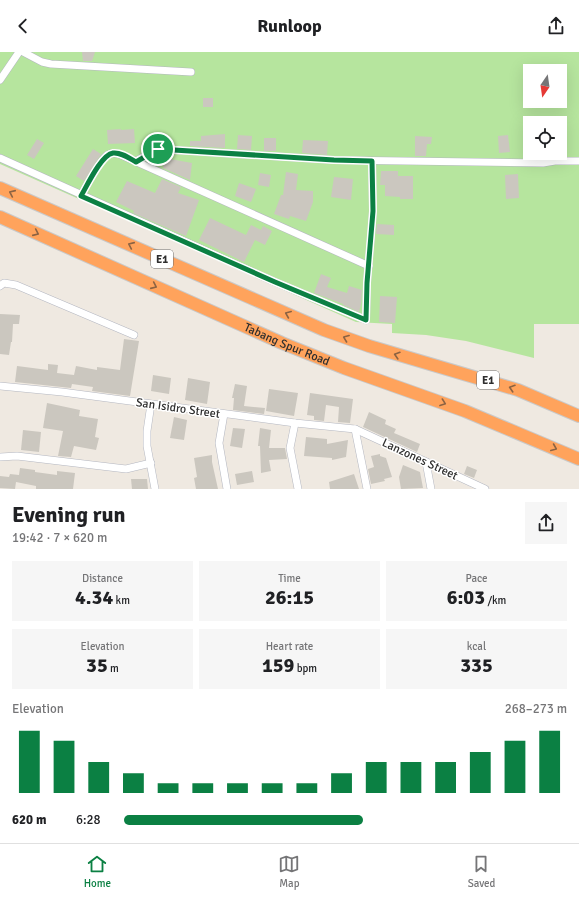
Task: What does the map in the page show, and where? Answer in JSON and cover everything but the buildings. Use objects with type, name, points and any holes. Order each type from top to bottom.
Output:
[{"type":"highway","name":"E1","points":[[0,188],[324,330],[369,346],[492,381],[518,390],[579,416]]},
{"type":"highway","name":"Tabang Spur Road","points":[[0,217],[282,343],[344,368],[465,411],[579,459]]},
{"type":"street","points":[[0,80],[20,52]]},
{"type":"street","points":[[23,52],[42,62],[51,64],[191,72]]},
{"type":"street","points":[[136,162],[158,149],[334,160],[536,163],[579,161]]},
{"type":"street","points":[[81,196],[106,156],[112,153],[119,154],[369,266]]},
{"type":"street","points":[[0,158],[81,196],[275,282],[366,320],[373,211],[372,161]]},
{"type":"street","points":[[0,286],[4,283],[16,285],[134,335]]},
{"type":"street","name":"San Isidro Street","points":[[0,386],[62,392],[295,423],[355,429]]},
{"type":"street","points":[[151,404],[147,431],[147,446],[155,489]]},
{"type":"street","points":[[224,414],[219,442],[227,489]]},
{"type":"street","points":[[295,423],[290,448],[298,489]]},
{"type":"street","points":[[355,429],[367,489]]},
{"type":"street","name":"Lanzones Street","points":[[355,429],[485,489]]},
{"type":"street","points":[[0,457],[17,456],[126,469],[151,463]]},
{"type":"street","points":[[426,462],[431,489]]},
{"type":"green space","points":[[0,52],[579,52],[579,324],[534,324],[534,358],[466,341],[426,335],[392,333],[392,324],[356,322],[0,164]]},
{"type":"route","points":[[158,149],[372,161],[373,211],[367,283],[366,320],[275,282],[233,262],[81,196],[106,156],[112,153],[119,154],[136,162],[158,149]]}]
